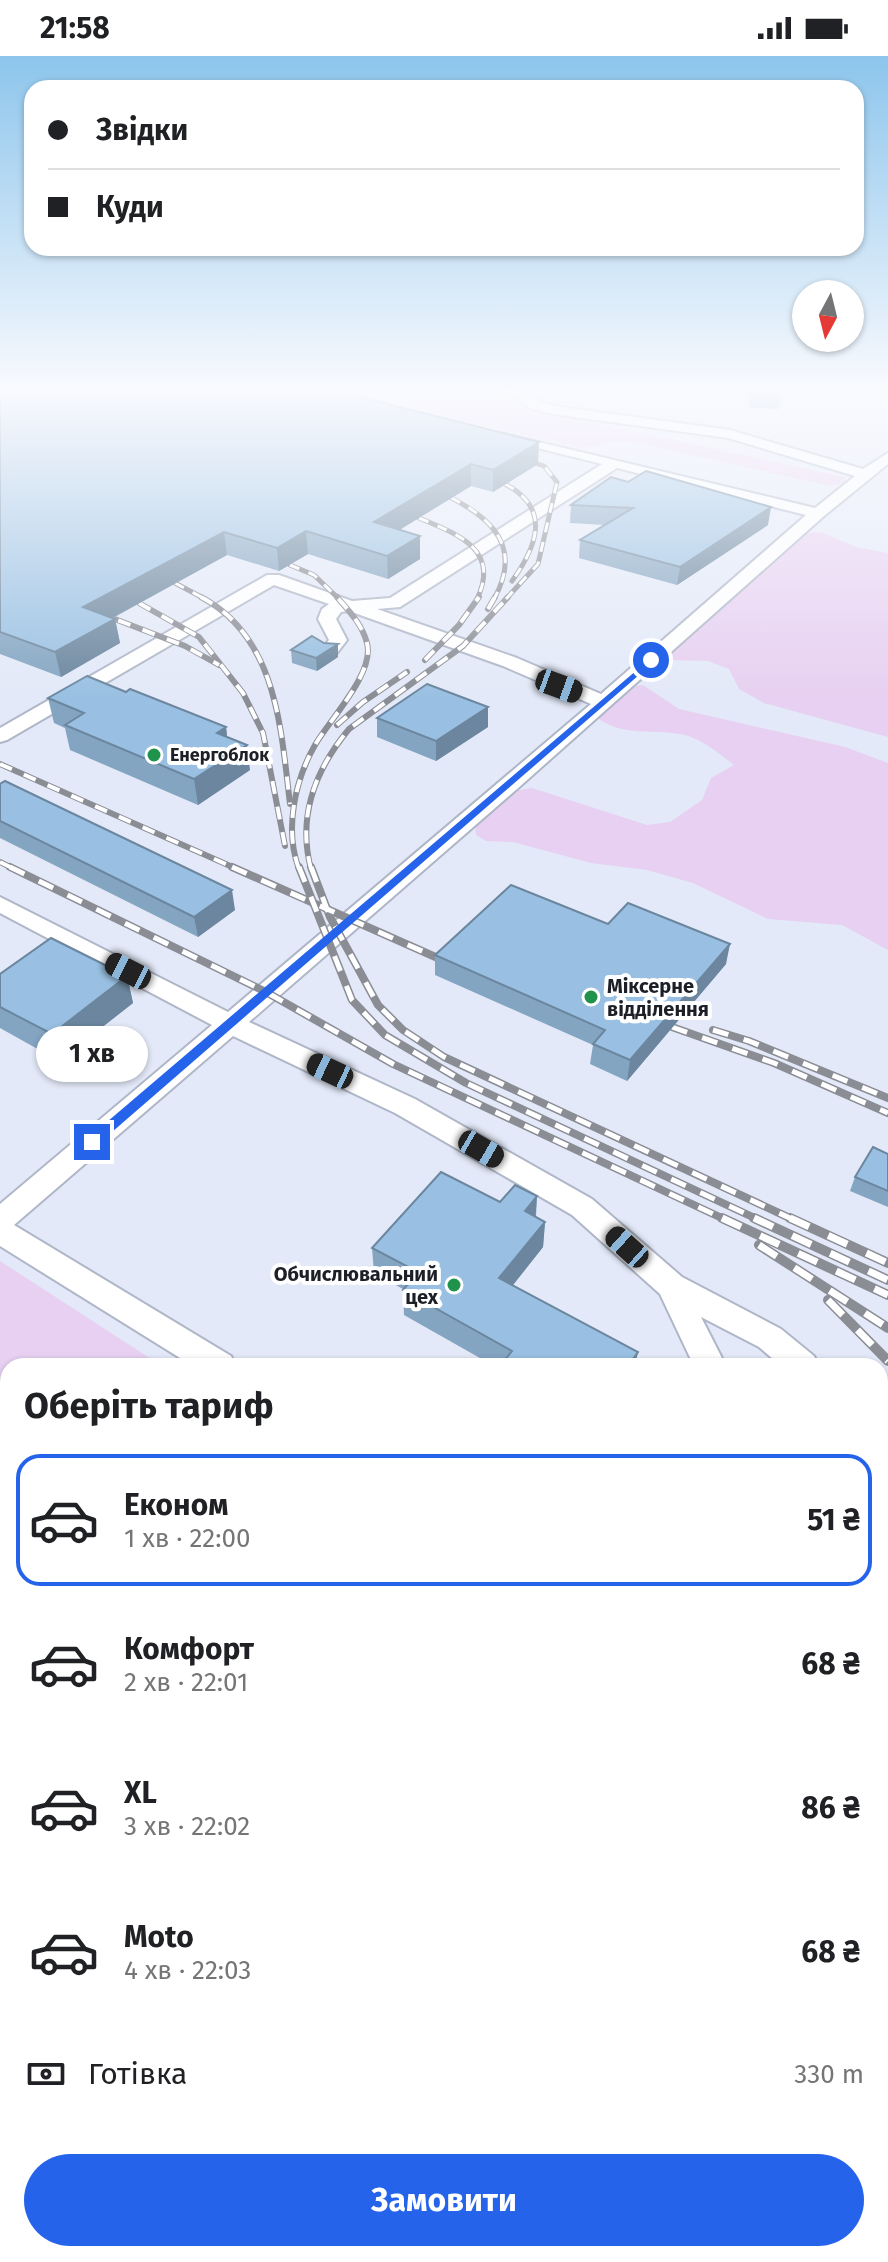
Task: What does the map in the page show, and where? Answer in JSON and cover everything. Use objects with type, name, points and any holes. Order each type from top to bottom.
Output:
[{"type":"street","points":[[331,649],[338,640],[336,631],[327,619],[328,613],[337,607],[394,603],[569,492]]},
{"type":"street","points":[[732,492],[818,513]]},
{"type":"street","points":[[0,1221],[845,492]]},
{"type":"street","points":[[0,736],[273,579],[510,662],[603,702]]},
{"type":"street","points":[[0,904],[230,1024],[405,1106],[582,1207],[671,1286],[770,1338],[794,1358]]},
{"type":"street","points":[[0,1231],[207,1358]]},
{"type":"street","points":[[671,1286],[706,1358]]},
{"type":"shaded area","points":[[0,492],[888,492],[888,1358],[0,1358]]},
{"type":"shaded area","points":[[821,532],[856,547],[888,553],[888,737],[764,703],[739,689],[729,669],[708,661],[664,660],[671,650],[806,533]]},
{"type":"shaded area","points":[[643,685],[679,709],[845,747],[888,763],[888,950],[842,925],[768,919],[693,883],[647,870],[591,863],[513,842],[486,841],[476,835],[475,824],[514,791],[532,788],[647,825],[670,822],[702,800],[711,778],[734,765],[687,735],[626,730],[596,717],[628,687]]},
{"type":"shaded area","points":[[0,1261],[150,1358],[0,1358]]},
{"type":"building","points":[[0,492],[424,492],[374,522],[420,536],[387,556],[306,531],[277,548],[224,532],[83,607],[115,619],[55,652],[0,632]]},
{"type":"building","points":[[590,492],[719,492],[771,507],[680,567],[580,540],[633,508],[571,505]]},
{"type":"building","points":[[312,636],[324,643],[338,644],[316,658],[291,650]]},
{"type":"building","points":[[87,676],[126,692],[130,689],[226,727],[217,733],[247,745],[194,779],[65,725],[84,713],[48,698]]},
{"type":"building","points":[[427,684],[488,707],[436,741],[377,718]]},
{"type":"building","points":[[5,781],[232,890],[194,917],[0,821],[0,784]]},
{"type":"building","name":"Міксерне відділення","points":[[511,885],[608,924],[628,903],[730,944],[630,1060],[593,1044],[605,1030],[435,955]]},
{"type":"building","points":[[51,938],[127,976],[52,1034],[0,1007],[0,974]]},
{"type":"building","points":[[873,1147],[888,1154],[888,1191],[855,1177]]},
{"type":"building","name":"Обчислювальний цех","points":[[441,1172],[500,1202],[515,1185],[537,1196],[525,1211],[545,1222],[499,1278],[638,1352],[634,1358],[506,1358],[512,1351],[403,1290],[418,1272],[372,1248]]},
{"type":"railway","points":[[439,492],[483,518],[502,544],[505,560],[503,578],[494,598]]},
{"type":"railway","points":[[512,581],[528,554],[536,528],[529,504],[517,492]]},
{"type":"railway","points":[[506,599],[538,564],[555,492]]},
{"type":"railway","points":[[419,518],[460,537],[479,556],[483,582],[477,599]]},
{"type":"railway","points":[[290,565],[314,575],[337,597]]},
{"type":"railway","points":[[175,583],[205,599]]},
{"type":"railway","points":[[201,597],[226,614],[246,636],[260,660],[278,716],[290,804]]},
{"type":"railway","points":[[299,869],[292,838],[297,789],[315,745],[350,696],[368,655],[362,630],[337,597]]},
{"type":"railway","points":[[425,660],[459,625],[479,597]]},
{"type":"railway","points":[[311,869],[306,831],[308,812],[318,777],[337,745],[349,729],[463,646],[508,597]]},
{"type":"railway","points":[[488,609],[494,598]]},
{"type":"railway","points":[[139,603],[199,637],[243,693],[263,733],[285,846]]},
{"type":"railway","points":[[94,611],[185,646],[219,665]]},
{"type":"railway","points":[[337,725],[363,702],[407,672]]},
{"type":"railway","points":[[0,764],[237,869]]},
{"type":"railway","points":[[0,862],[10,867]]},
{"type":"railway","points":[[10,867],[266,992],[393,1064],[726,1220]]},
{"type":"railway","points":[[10,867],[14,869]]},
{"type":"railway","points":[[232,867],[313,903]]},
{"type":"railway","points":[[299,867],[313,903]]},
{"type":"railway","points":[[311,867],[327,909]]},
{"type":"railway","points":[[313,903],[327,909]]},
{"type":"railway","points":[[313,903],[352,1000],[385,1035],[466,1083],[759,1220]]},
{"type":"railway","points":[[327,909],[449,963]]},
{"type":"railway","points":[[327,909],[378,1005],[403,1030],[444,1057],[794,1220]]},
{"type":"railway","points":[[672,1027],[774,1063],[888,1113]]},
{"type":"railway","points":[[713,1030],[749,1041],[888,1098]]},
{"type":"railway","points":[[722,1218],[888,1295]]},
{"type":"railway","points":[[754,1218],[888,1280]]},
{"type":"railway","points":[[790,1218],[888,1263]]},
{"type":"railway","points":[[759,1245],[888,1328]]},
{"type":"railway","points":[[828,1300],[885,1358]]},
{"type":"place","name":"Енергоблок","points":[[154,755]]},
{"type":"place","name":"Міксерне відділення","points":[[591,997]]},
{"type":"place","name":"Обчислювальний цех","points":[[454,1285]]},
{"type":"route","points":[[92,1142],[510,785],[651,660]]}]
